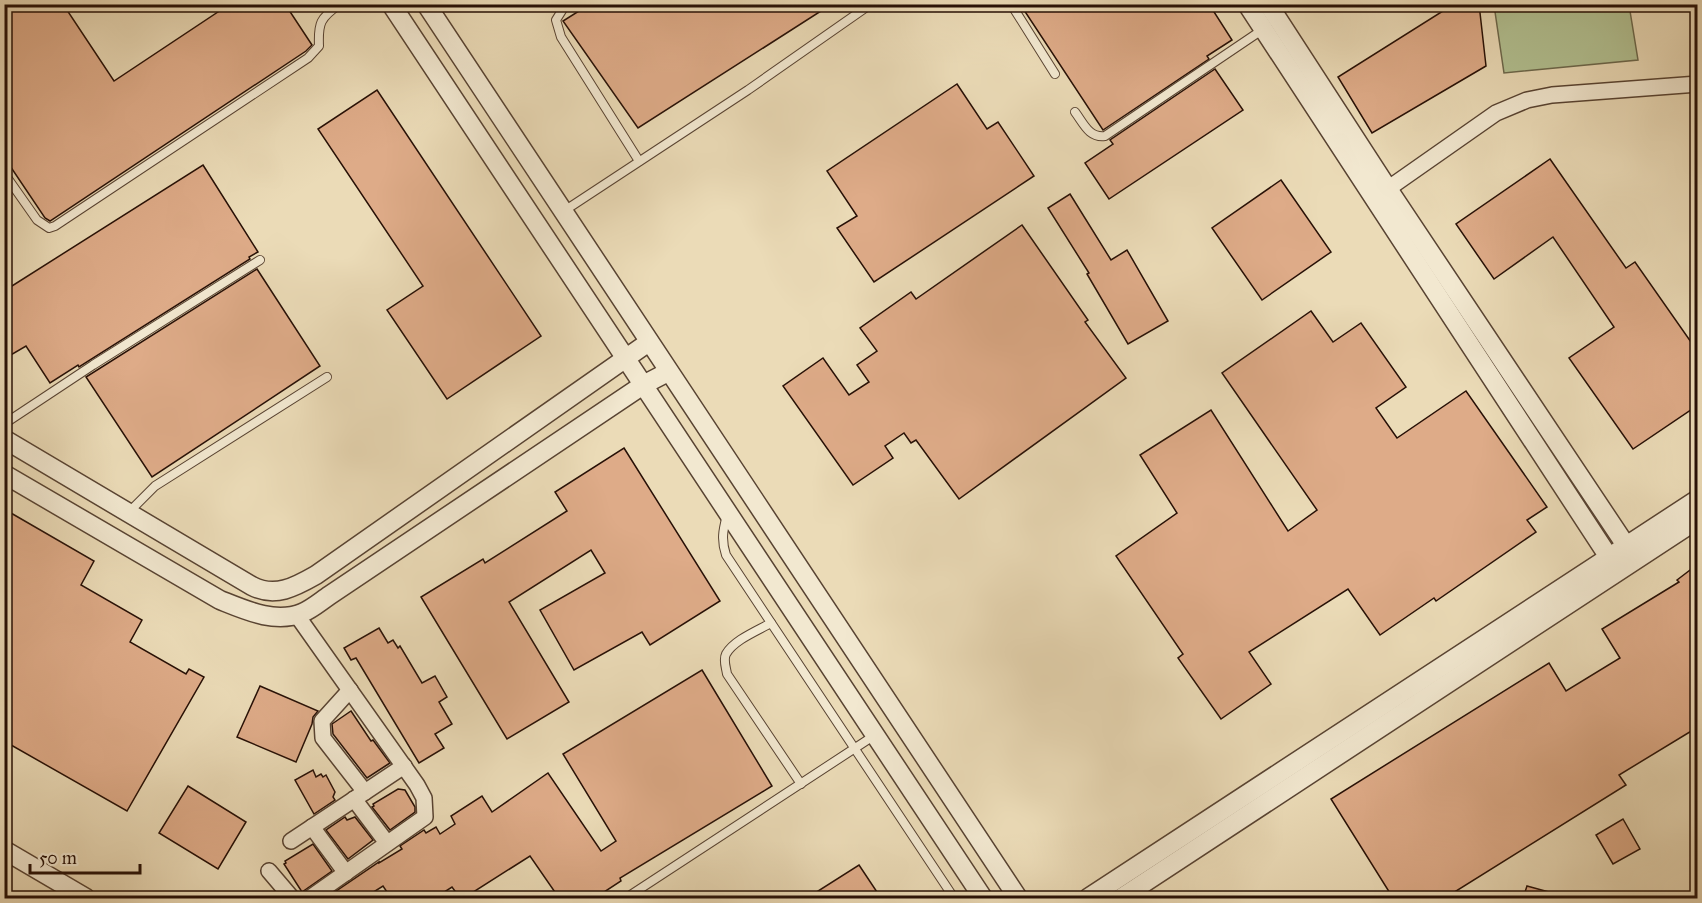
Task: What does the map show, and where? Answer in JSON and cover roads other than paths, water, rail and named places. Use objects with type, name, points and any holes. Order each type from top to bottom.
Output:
[{"type":"street","points":[[391,4],[984,898]]},
{"type":"street","points":[[426,4],[1018,898]]},
{"type":"street","points":[[1247,4],[1631,553]]},
{"type":"street","points":[[1268,4],[1381,193],[1614,564]]},
{"type":"street","points":[[1381,193],[1496,113],[1527,100],[1552,94],[1698,84]]},
{"type":"street","points":[[4,439],[252,586],[263,591],[278,591],[292,588],[316,575],[649,342]]},
{"type":"street","points":[[4,474],[220,600],[248,612],[290,615],[302,613],[330,595],[643,385],[668,372]]},
{"type":"street","points":[[1088,898],[1631,553],[1698,499]]},
{"type":"street","points":[[1631,553],[1698,519]]},
{"type":"street","points":[[1121,898],[1614,564]]},
{"type":"street","points":[[278,591],[290,615],[350,690],[424,798],[425,817],[310,898]]},
{"type":"street","points":[[350,690],[322,720],[323,738],[387,843]]},
{"type":"street","points":[[291,841],[404,766]]},
{"type":"street","points":[[312,826],[346,873]]},
{"type":"street","points":[[4,850],[86,898]]},
{"type":"street","points":[[269,871],[292,898]]},
{"type":"lane","points":[[4,173],[37,220],[48,228],[55,226],[309,58],[319,46],[322,19],[340,4]]},
{"type":"lane","points":[[566,4],[556,20],[561,37],[639,161]]},
{"type":"lane","points":[[563,211],[748,90],[872,4]]},
{"type":"lane","points":[[1011,4],[1055,74]]},
{"type":"lane","points":[[1075,112],[1091,135],[1106,136],[1263,29]]},
{"type":"lane","points":[[4,424],[260,260]]},
{"type":"lane","points":[[129,512],[155,486],[327,377]]},
{"type":"lane","points":[[728,514],[722,543],[726,555],[954,898]]},
{"type":"lane","points":[[771,623],[737,643],[726,653],[724,662],[727,674],[801,784]]},
{"type":"lane","points":[[626,898],[875,735]]}]
